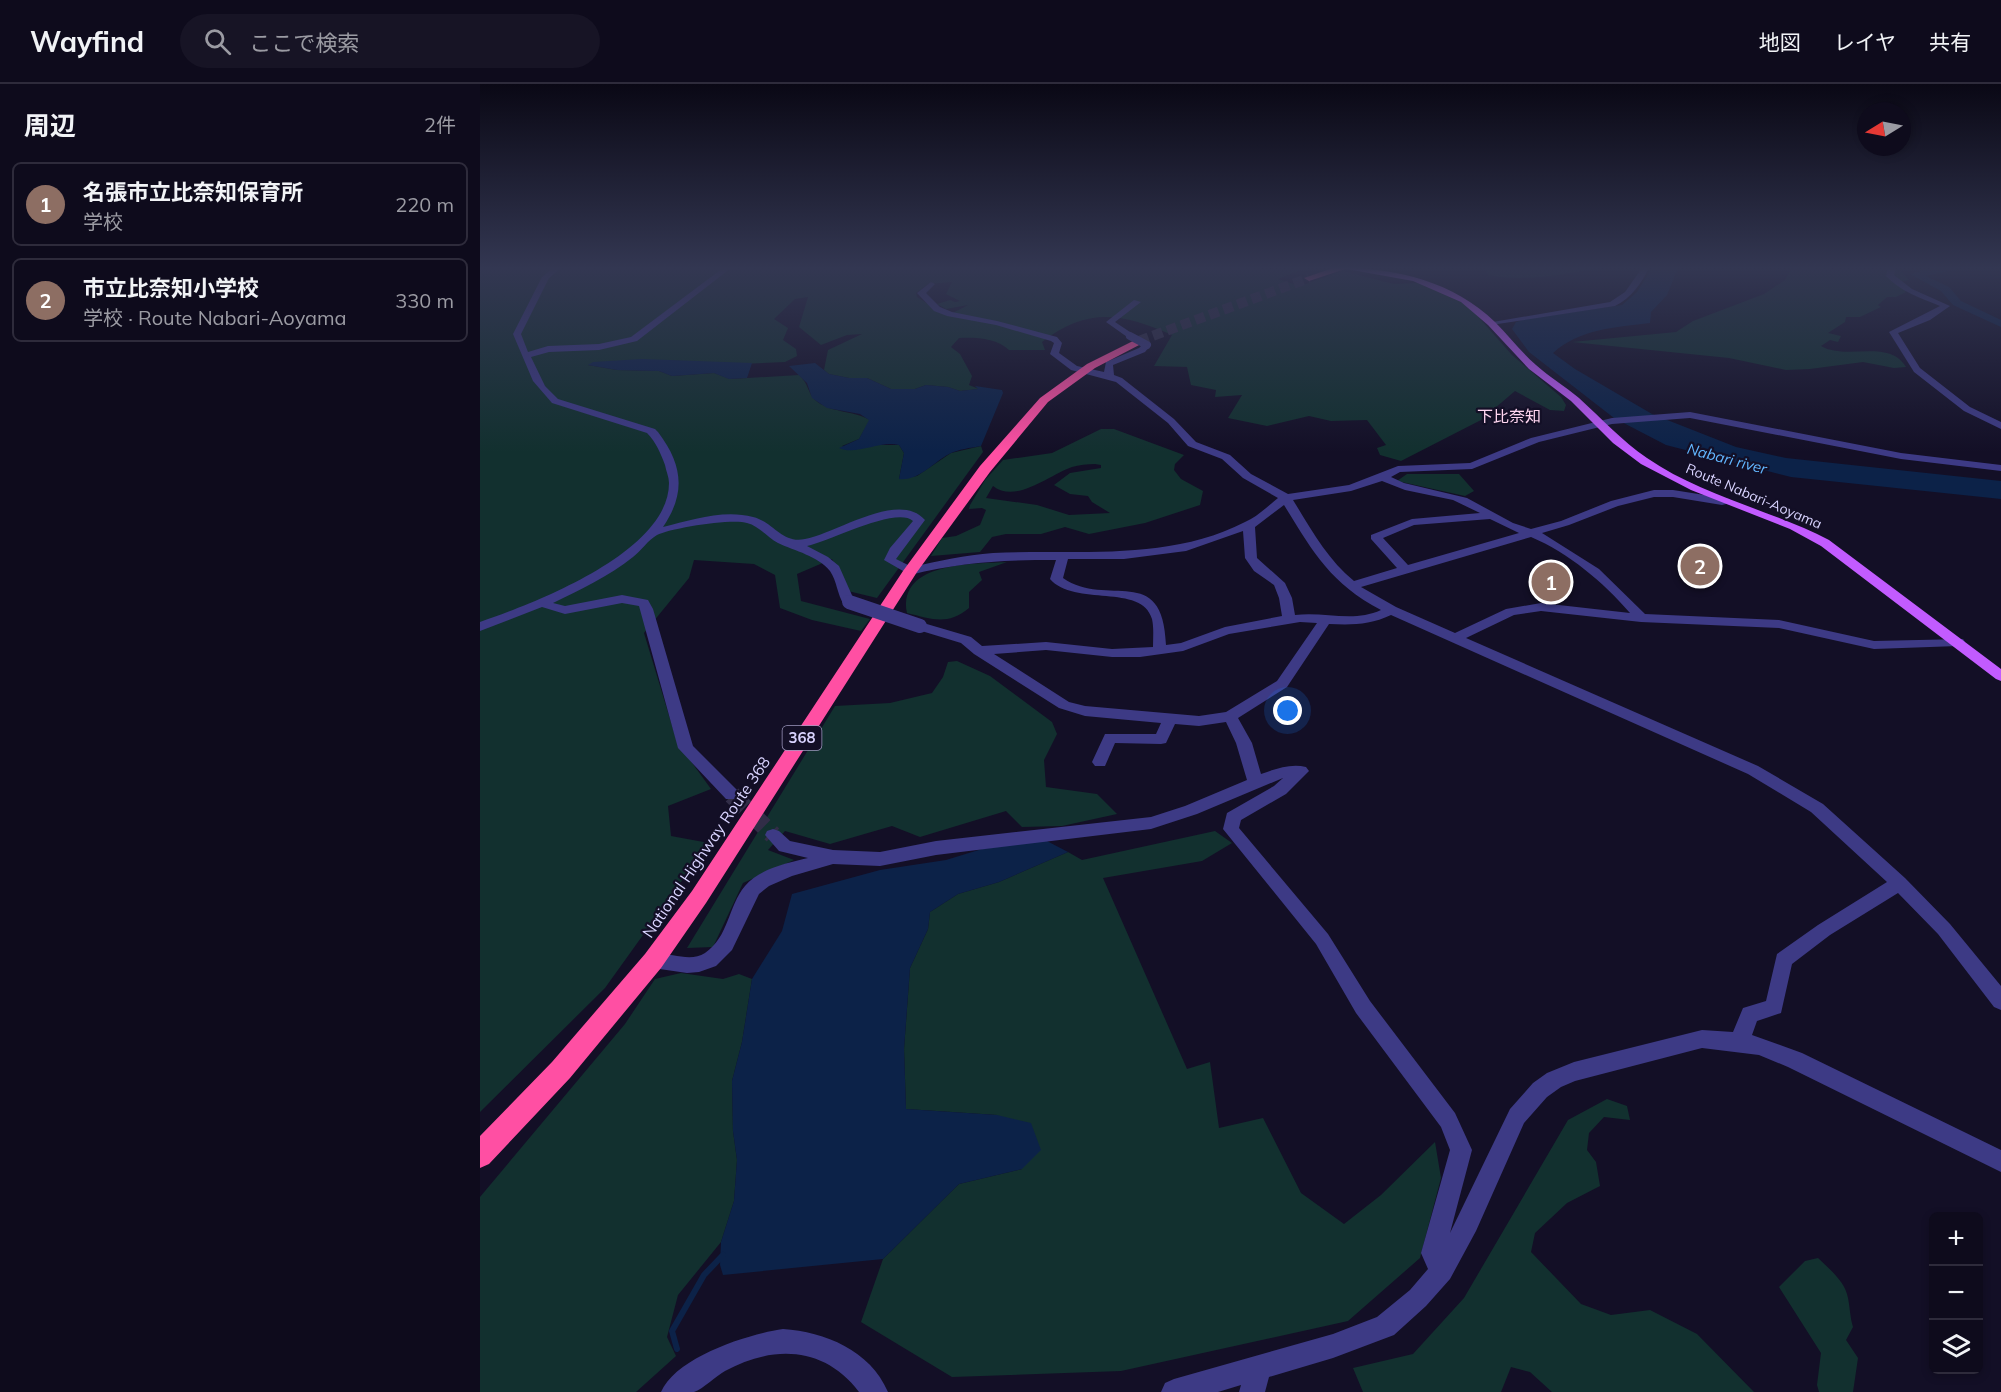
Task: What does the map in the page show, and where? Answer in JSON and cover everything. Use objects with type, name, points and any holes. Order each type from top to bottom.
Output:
[{"type":"highway","name":"National Highway Route 368","points":[[480,1155],[561,1070],[653,961],[699,897],[910,571],[954,508],[1044,400],[1085,369],[1139,341]]},
{"type":"main road","name":"Route Nabari-Aoyama","points":[[1496,329],[1519,356],[1574,399],[1597,424],[1645,462],[1685,484],[1794,527],[1825,543],[2001,676]]},
{"type":"street","points":[[480,627],[544,604],[610,567],[651,533],[669,508],[675,483],[661,444],[651,431],[555,401],[540,387],[518,342],[519,329]]},
{"type":"street","points":[[526,356],[548,349],[599,347],[634,339],[647,329]]},
{"type":"street","points":[[1021,329],[1045,335],[1058,343],[1054,354],[1060,361],[1074,368],[1109,376],[1156,409],[1192,444],[1226,458],[1247,476],[1286,498],[1318,550],[1335,572],[1351,587],[1391,610],[1753,770],[1817,808],[1899,883],[1944,929],[2001,1001]]},
{"type":"street","points":[[1109,376],[1110,364],[1142,350],[1139,341],[1121,329]]},
{"type":"street","points":[[1900,329],[1893,332],[1912,364],[1967,409],[2001,426]]},
{"type":"street","points":[[798,544],[822,539],[888,513],[913,514],[919,520],[890,557],[893,563],[910,571],[952,561],[983,558],[1063,557],[1162,551],[1209,540],[1249,525],[1286,498],[1351,488],[1398,469],[1452,469],[1472,466],[1535,440],[1597,424],[1671,416],[1703,417],[1756,430],[1901,456],[2001,468]]},
{"type":"street","points":[[1383,477],[1403,487],[1455,497],[1472,503],[1490,516],[1540,537],[1596,570],[1612,584],[1641,618]]},
{"type":"street","points":[[1351,587],[1565,523],[1611,505],[1656,494],[1689,495],[1720,503],[1726,501]]},
{"type":"street","points":[[1405,569],[1375,537],[1412,522],[1490,516]]},
{"type":"street","points":[[651,533],[707,521],[743,518],[755,521],[776,537],[798,544],[834,569],[839,577],[843,595],[849,602],[966,640],[979,651],[1065,705],[1085,711],[1199,721],[1230,716],[1282,684],[1325,620]]},
{"type":"street","points":[[1249,525],[1247,538],[1251,558],[1261,572],[1276,580],[1281,587],[1289,619]]},
{"type":"street","points":[[1063,557],[1056,579],[1062,586],[1088,593],[1127,594],[1149,603],[1158,616],[1160,650]]},
{"type":"street","points":[[544,604],[566,610],[622,599],[642,603],[647,609],[686,748],[732,795]]},
{"type":"street","points":[[1457,638],[1511,612],[1540,607],[1641,618],[1779,624],[1874,645],[1958,642]]},
{"type":"street","points":[[979,651],[1046,646],[1112,653],[1160,650],[1205,640],[1225,631],[1289,619],[1357,621],[1372,619],[1391,610]]},
{"type":"street","points":[[1230,716],[1244,743],[1255,782]]},
{"type":"street","points":[[1100,762],[1110,738],[1161,739],[1170,719]]},
{"type":"street","points":[[773,835],[785,846],[833,857],[887,858],[936,848],[1151,822],[1224,797],[1279,773],[1301,771],[1280,790],[1233,817],[1231,829],[1322,939],[1363,1007],[1448,1120],[1461,1150],[1433,1253],[1442,1271]]},
{"type":"street","points":[[653,961],[685,967],[699,965],[716,956],[731,938],[746,900],[755,886],[774,876],[833,857]]},
{"type":"street","points":[[1739,1042],[1750,1014],[1774,1006],[1784,960],[1824,930],[1899,883]]},
{"type":"street","points":[[1174,1392],[1255,1381],[1385,1326],[1418,1298],[1442,1271],[1468,1223],[1517,1116],[1540,1090],[1554,1080],[1574,1072],[1702,1039],[1760,1046],[1795,1060],[2001,1161]]},
{"type":"street","points":[[674,1392],[702,1369],[723,1357],[759,1343],[782,1340],[820,1346],[837,1354],[853,1365],[875,1392]]},
{"type":"green space","points":[[480,329],[788,329],[783,340],[796,349],[797,356],[785,362],[741,364],[661,360],[588,365],[617,370],[659,371],[672,376],[714,373],[730,379],[799,375],[813,398],[821,404],[870,420],[859,439],[842,446],[848,450],[876,445],[899,445],[904,453],[899,479],[917,476],[951,453],[981,446],[983,452],[877,598],[848,591],[832,559],[797,574],[801,601],[870,619],[861,631],[812,620],[780,608],[775,575],[754,564],[694,560],[689,578],[644,633],[677,742],[711,789],[668,806],[671,836],[709,843],[605,988],[480,1112]]},
{"type":"green space","points":[[801,329],[1063,329],[1042,342],[1045,350],[1009,350],[992,341],[979,338],[959,338],[951,347],[960,354],[972,376],[969,385],[979,389],[960,391],[948,387],[926,385],[915,389],[891,389],[867,378],[849,378],[829,374],[824,370],[828,350],[862,334],[847,335],[821,345]]},
{"type":"green space","points":[[1157,329],[1489,329],[1512,355],[1561,397],[1566,405],[1564,411],[1550,410],[1515,391],[1481,420],[1401,461],[1380,455],[1377,448],[1386,445],[1367,420],[1331,421],[1309,416],[1267,426],[1228,418],[1242,395],[1215,397],[1216,390],[1191,385],[1187,367],[1154,366],[1172,335]]},
{"type":"green space","points":[[1681,329],[1834,329],[1828,333],[1841,336],[1838,342],[1830,340],[1821,346],[1842,352],[1889,354],[1898,358],[1906,367],[1894,368],[1863,362],[1786,370],[1729,358],[1572,342],[1676,332]]},
{"type":"green space","points":[[1101,429],[1114,429],[1184,455],[1175,464],[1174,470],[1181,479],[1203,491],[1200,505],[1145,523],[1089,534],[1065,527],[1041,534],[1006,534],[992,537],[980,552],[931,556],[942,538],[956,536],[980,525],[986,510],[969,509],[970,505],[985,480],[1003,460],[1052,453]],"holes":[[[1089,464],[1101,465],[1101,468],[1070,473],[1054,485],[1070,494],[1088,496],[1092,502],[1110,513],[1069,515],[1037,505],[986,498],[993,486],[1002,491],[1012,492],[1032,486],[1072,467]]]},
{"type":"green space","points":[[1407,474],[1459,474],[1474,491],[1465,496],[1397,481]]},
{"type":"green space","points":[[1007,562],[979,572],[982,580],[969,592],[969,608],[961,614],[939,619],[907,613],[907,596],[914,583],[926,575],[959,565]]},
{"type":"green space","points":[[957,661],[990,676],[1052,722],[1057,734],[1044,760],[1046,787],[1097,794],[1117,814],[1062,826],[1022,827],[1006,811],[920,837],[892,826],[830,844],[785,831],[768,850],[794,860],[743,883],[713,947],[687,948],[835,706],[890,703],[932,693],[943,677],[948,662]]},
{"type":"green space","points":[[1215,831],[1232,843],[1202,861],[1103,878],[1187,1069],[1210,1062],[1219,1128],[1263,1118],[1301,1193],[1344,1224],[1381,1195],[1435,1142],[1441,1178],[1420,1258],[1348,1321],[1121,1371],[952,1377],[861,1322],[883,1259],[959,1184],[1022,1169],[997,1115],[906,1109],[904,1049],[910,968],[928,929],[930,912],[958,894],[999,882],[1068,852],[1082,860]]},
{"type":"green space","points":[[681,973],[723,979],[739,974],[752,979],[742,1042],[732,1081],[733,1131],[737,1160],[734,1201],[721,1242],[678,1295],[667,1337],[676,1356],[636,1392],[480,1392],[480,1197],[625,1024],[655,979]]},
{"type":"green space","points":[[1607,1099],[1627,1106],[1630,1120],[1604,1117],[1589,1133],[1587,1150],[1596,1162],[1600,1186],[1567,1203],[1535,1233],[1531,1252],[1581,1304],[1611,1315],[1650,1310],[1697,1334],[1754,1392],[1552,1392],[1530,1372],[1511,1367],[1501,1392],[1363,1392],[1353,1368],[1413,1354],[1464,1298],[1568,1120]]},
{"type":"green space","points":[[1818,1258],[1840,1281],[1848,1298],[1853,1327],[1846,1340],[1858,1358],[1853,1392],[1819,1392],[1817,1385],[1821,1353],[1779,1287],[1805,1261]]},
{"type":"water","name":"Nabari river","points":[[1512,329],[1605,329],[1574,339],[1553,353],[1575,369],[1652,414],[1736,447],[1786,458],[2001,481],[2001,499],[1791,477],[1666,445],[1614,418],[1529,352]]},
{"type":"water","points":[[642,359],[752,363],[747,378],[729,379],[714,373],[672,376],[659,371],[617,370],[588,365],[593,362]]},
{"type":"water","points":[[815,363],[829,374],[849,378],[867,378],[891,389],[915,389],[926,385],[948,387],[960,391],[978,389],[975,386],[1002,390],[1003,393],[981,446],[953,452],[919,475],[899,479],[904,453],[899,445],[884,444],[853,450],[839,448],[859,439],[869,420],[860,414],[827,408],[812,398],[807,383],[789,366]]},
{"type":"water","points":[[1045,840],[1068,852],[999,882],[958,894],[930,912],[928,929],[910,968],[904,1049],[906,1109],[997,1115],[1031,1123],[1041,1150],[1022,1169],[959,1184],[883,1259],[723,1275],[720,1265],[721,1242],[734,1201],[737,1160],[733,1131],[732,1081],[742,1042],[752,979],[782,931],[792,894],[880,870],[946,860],[982,849]]},
{"type":"waterway","points":[[677,1349],[672,1331],[704,1275],[723,1255]]},
{"type":"tunnel","points":[[1139,341],[1171,329]]},
{"type":"tunnel","points":[[732,795],[773,835]]},
{"type":"place","name":"市立比奈知小学校","points":[[1700,566]]},
{"type":"place","name":"名張市立比奈知保育所","points":[[1551,582]]},
{"type":"district","name":"下比奈知","points":[[1509,416]]}]
